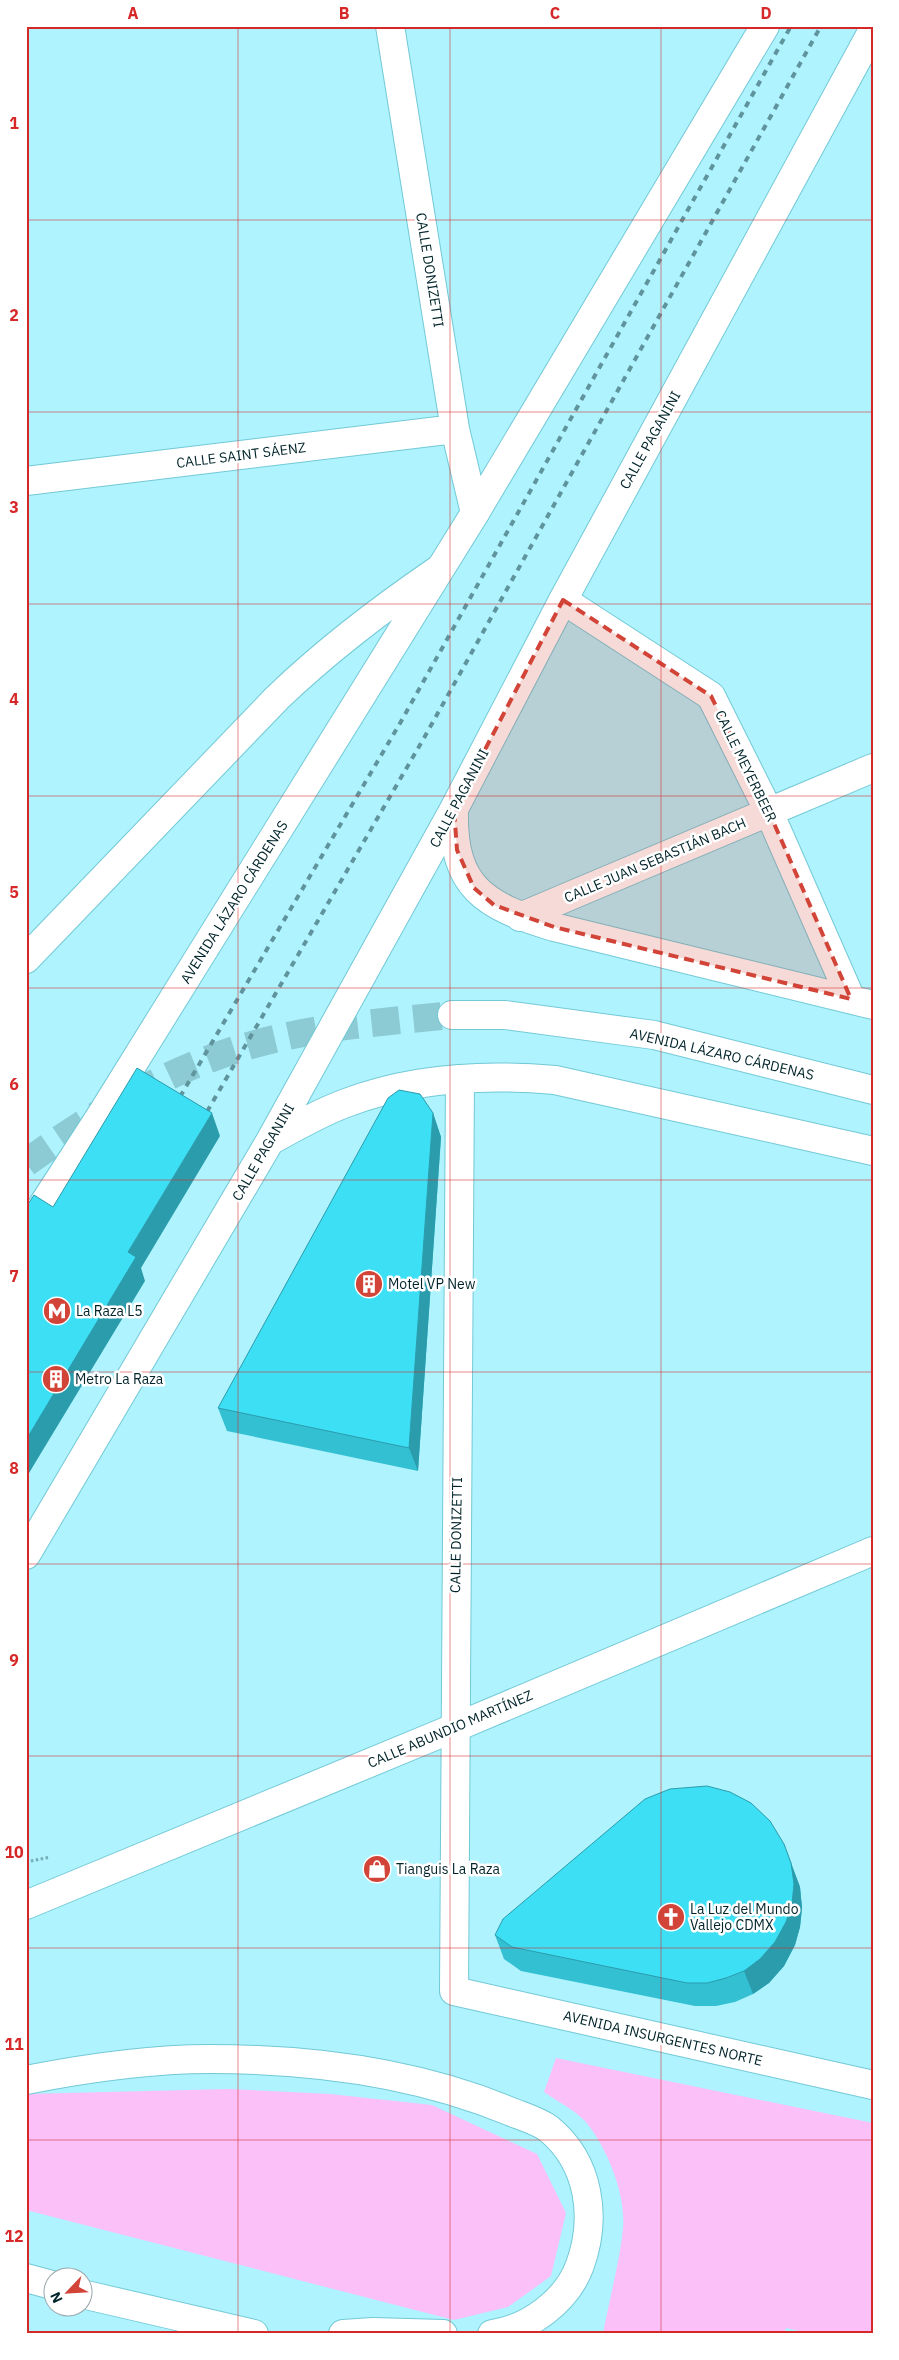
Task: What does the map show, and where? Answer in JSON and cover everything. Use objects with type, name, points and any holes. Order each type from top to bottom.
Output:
[{"type":"main road","name":"CALLE DONIZETTI","points":[[390,26],[455,428],[475,513]]},
{"type":"main road","points":[[26,959],[277,698],[310,667],[390,603],[438,570],[475,513],[765,26]]},
{"type":"main road","name":"CALLE PAGANINI","points":[[26,1555],[270,1141],[454,809],[563,600],[873,30]]},
{"type":"main road","name":"CALLE SAINT SÁENZ","points":[[26,481],[455,428]]},
{"type":"main road","name":"AVENIDA LÁZARO CÁRDENAS","points":[[26,1231],[103,1112],[438,570]]},
{"type":"main road","name":"CALLE MEYERBEER","points":[[563,600],[711,696],[862,1002]]},
{"type":"main road","name":"CALLE JUAN SEBASTIÁN BACH","points":[[520,917],[873,768]]},
{"type":"main road","points":[[454,809],[456,850],[474,888],[494,904],[520,917],[554,927],[862,1002]]},
{"type":"main road","name":"AVENIDA LÁZARO CÁRDENAS","points":[[452,1015],[505,1015],[654,1035],[873,1090]]},
{"type":"main road","points":[[270,1141],[308,1120],[347,1102],[422,1084],[460,1079],[510,1076],[554,1080],[873,1151]]},
{"type":"main road","name":"CALLE DONIZETTI","points":[[454,1991],[454,1728],[460,1079]]},
{"type":"main road","name":"CALLE ABUNDIO MARTÍNEZ","points":[[26,1905],[454,1728],[873,1551]]},
{"type":"main road","name":"AVENIDA INSURGENTES NORTE","points":[[454,1991],[873,2085]]},
{"type":"main road","points":[[26,2080],[78,2070],[143,2062],[218,2059],[266,2060],[323,2065],[435,2086],[493,2105],[548,2128],[566,2146],[579,2168],[587,2192],[590,2217],[587,2243],[579,2267],[566,2290],[548,2308],[527,2323],[492,2334]]},
{"type":"main road","points":[[26,2278],[42,2282]]},
{"type":"main road","points":[[92,2296],[254,2334]]},
{"type":"main road","points":[[343,2334],[374,2332],[443,2334]]},
{"type":"highlighted area","points":[[563,600],[711,696],[769,812],[851,999],[554,927],[494,905],[474,888],[457,850],[454,809]]},
{"type":"shaded area","points":[[556,2058],[873,2123],[873,2334],[813,2334],[786,2328],[784,2334],[603,2334],[622,2241],[623,2215],[621,2201],[618,2186],[607,2157],[593,2132],[581,2117],[544,2092]]},
{"type":"shaded area","points":[[229,2089],[330,2094],[432,2105],[537,2154],[566,2213],[551,2276],[508,2307],[454,2320],[26,2210],[26,2094]]},
{"type":"building","name":"Metro La Raza","points":[[137,1068],[212,1113],[128,1252],[136,1257],[26,1440],[26,1207],[34,1195],[53,1207]]},
{"type":"building","name":"Motel VP New","points":[[399,1090],[420,1094],[433,1113],[409,1448],[218,1408],[388,1098]]},
{"type":"building","name":"La Luz del Mundo Vallejo CDMX","points":[[707,1786],[730,1792],[751,1803],[770,1821],[784,1844],[791,1863],[794,1884],[792,1904],[786,1922],[775,1942],[760,1959],[744,1971],[707,1983],[687,1983],[512,1947],[495,1935],[503,1919],[645,1799],[670,1789]]},
{"type":"tunnel","points":[[26,1163],[55,1142],[146,1087],[178,1072],[244,1047],[322,1030],[452,1015]]},
{"type":"railway","points":[[174,1107],[399,725],[791,26]]},
{"type":"railway","points":[[201,1122],[424,738],[821,26]]},
{"type":"place","name":"Motel VP New","points":[[369,1284]]},
{"type":"place","name":"La Raza L5","points":[[57,1311]]},
{"type":"place","name":"Metro La Raza","points":[[56,1379]]},
{"type":"place","name":"Tianguis La Raza","points":[[377,1869]]},
{"type":"place","name":"La Luz del Mundo Vallejo CDMX","points":[[671,1917]]}]
